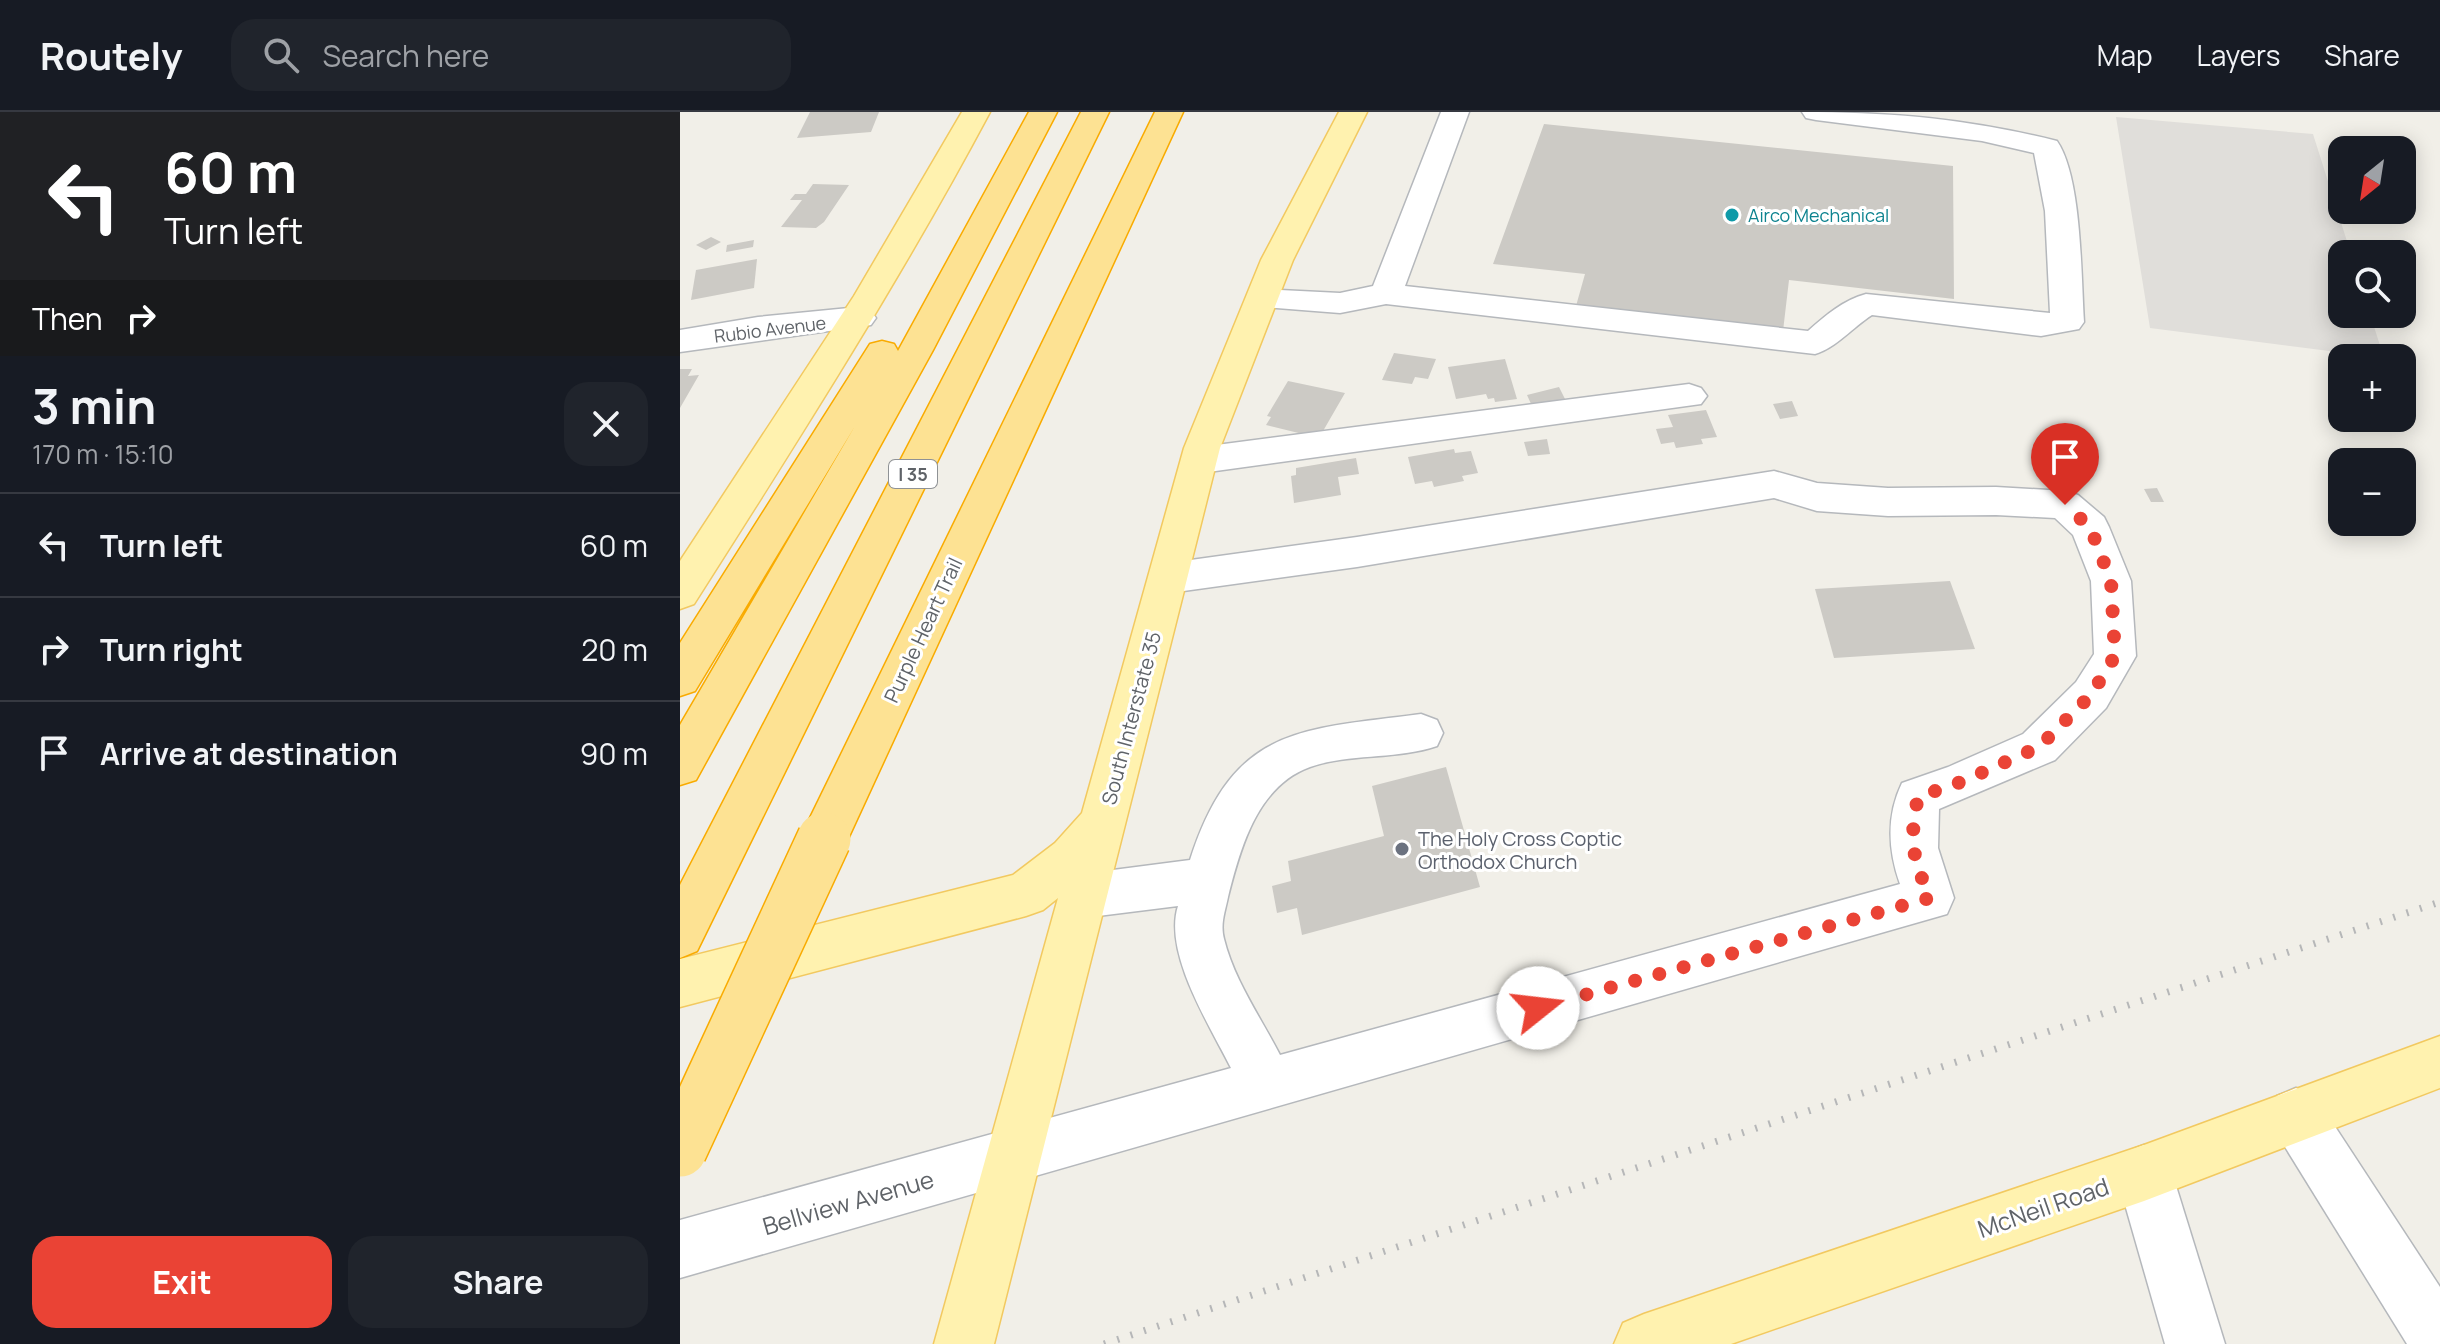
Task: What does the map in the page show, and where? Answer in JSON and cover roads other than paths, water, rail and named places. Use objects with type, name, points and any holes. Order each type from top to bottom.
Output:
[{"type":"highway","points":[[680,679],[1007,145],[1031,112]]},
{"type":"highway","points":[[680,766],[916,350],[1043,112]]},
{"type":"highway","name":"I 35","points":[[680,935],[1095,112]]},
{"type":"highway","name":"Purple Heart Trail","points":[[680,1150],[1169,112]]},
{"type":"main road","points":[[680,593],[859,318],[927,205],[976,112]]},
{"type":"main road","name":"South Interstate 35","points":[[964,1344],[1202,448],[1277,260],[1353,112]]},
{"type":"main road","points":[[680,983],[1026,894],[1072,858],[1102,824]]},
{"type":"main road","name":"McNeil Road","points":[[1644,1344],[2144,1173],[2440,1062]]},
{"type":"street","points":[[1386,294],[1455,112]]},
{"type":"street","points":[[1262,299],[1340,303],[1386,294],[1815,343],[1838,322],[1866,304],[2041,325],[2067,322],[2062,237],[2054,169],[2047,147],[1970,121],[1816,112]]},
{"type":"street","name":"Rubio Avenue","points":[[680,341],[758,328],[859,318]]},
{"type":"street","points":[[1201,460],[1689,396]]},
{"type":"street","name":"Bellview Avenue","points":[[680,1249],[1930,898],[1915,862],[1911,835],[1918,797],[1961,782],[2039,747],[2091,695],[2115,656],[2111,581],[2090,527],[2065,505],[1996,501],[1888,502],[1817,497],[1774,484],[1357,552],[1169,578]]},
{"type":"street","points":[[1267,1084],[1212,972],[1197,928],[1208,880],[1230,820],[1252,785],[1274,763],[1301,750],[1421,733]]},
{"type":"street","points":[[1082,896],[1208,880]]},
{"type":"street","points":[[2296,1115],[2440,1341]]},
{"type":"street","points":[[2144,1173],[2195,1344]]},
{"type":"railway","points":[[1104,1344],[2440,902]]},
{"type":"place","name":"Airco Mechanical","points":[[1732,215]]},
{"type":"place","name":"The Holy Cross Coptic Orthodox Church","points":[[1402,849]]}]
